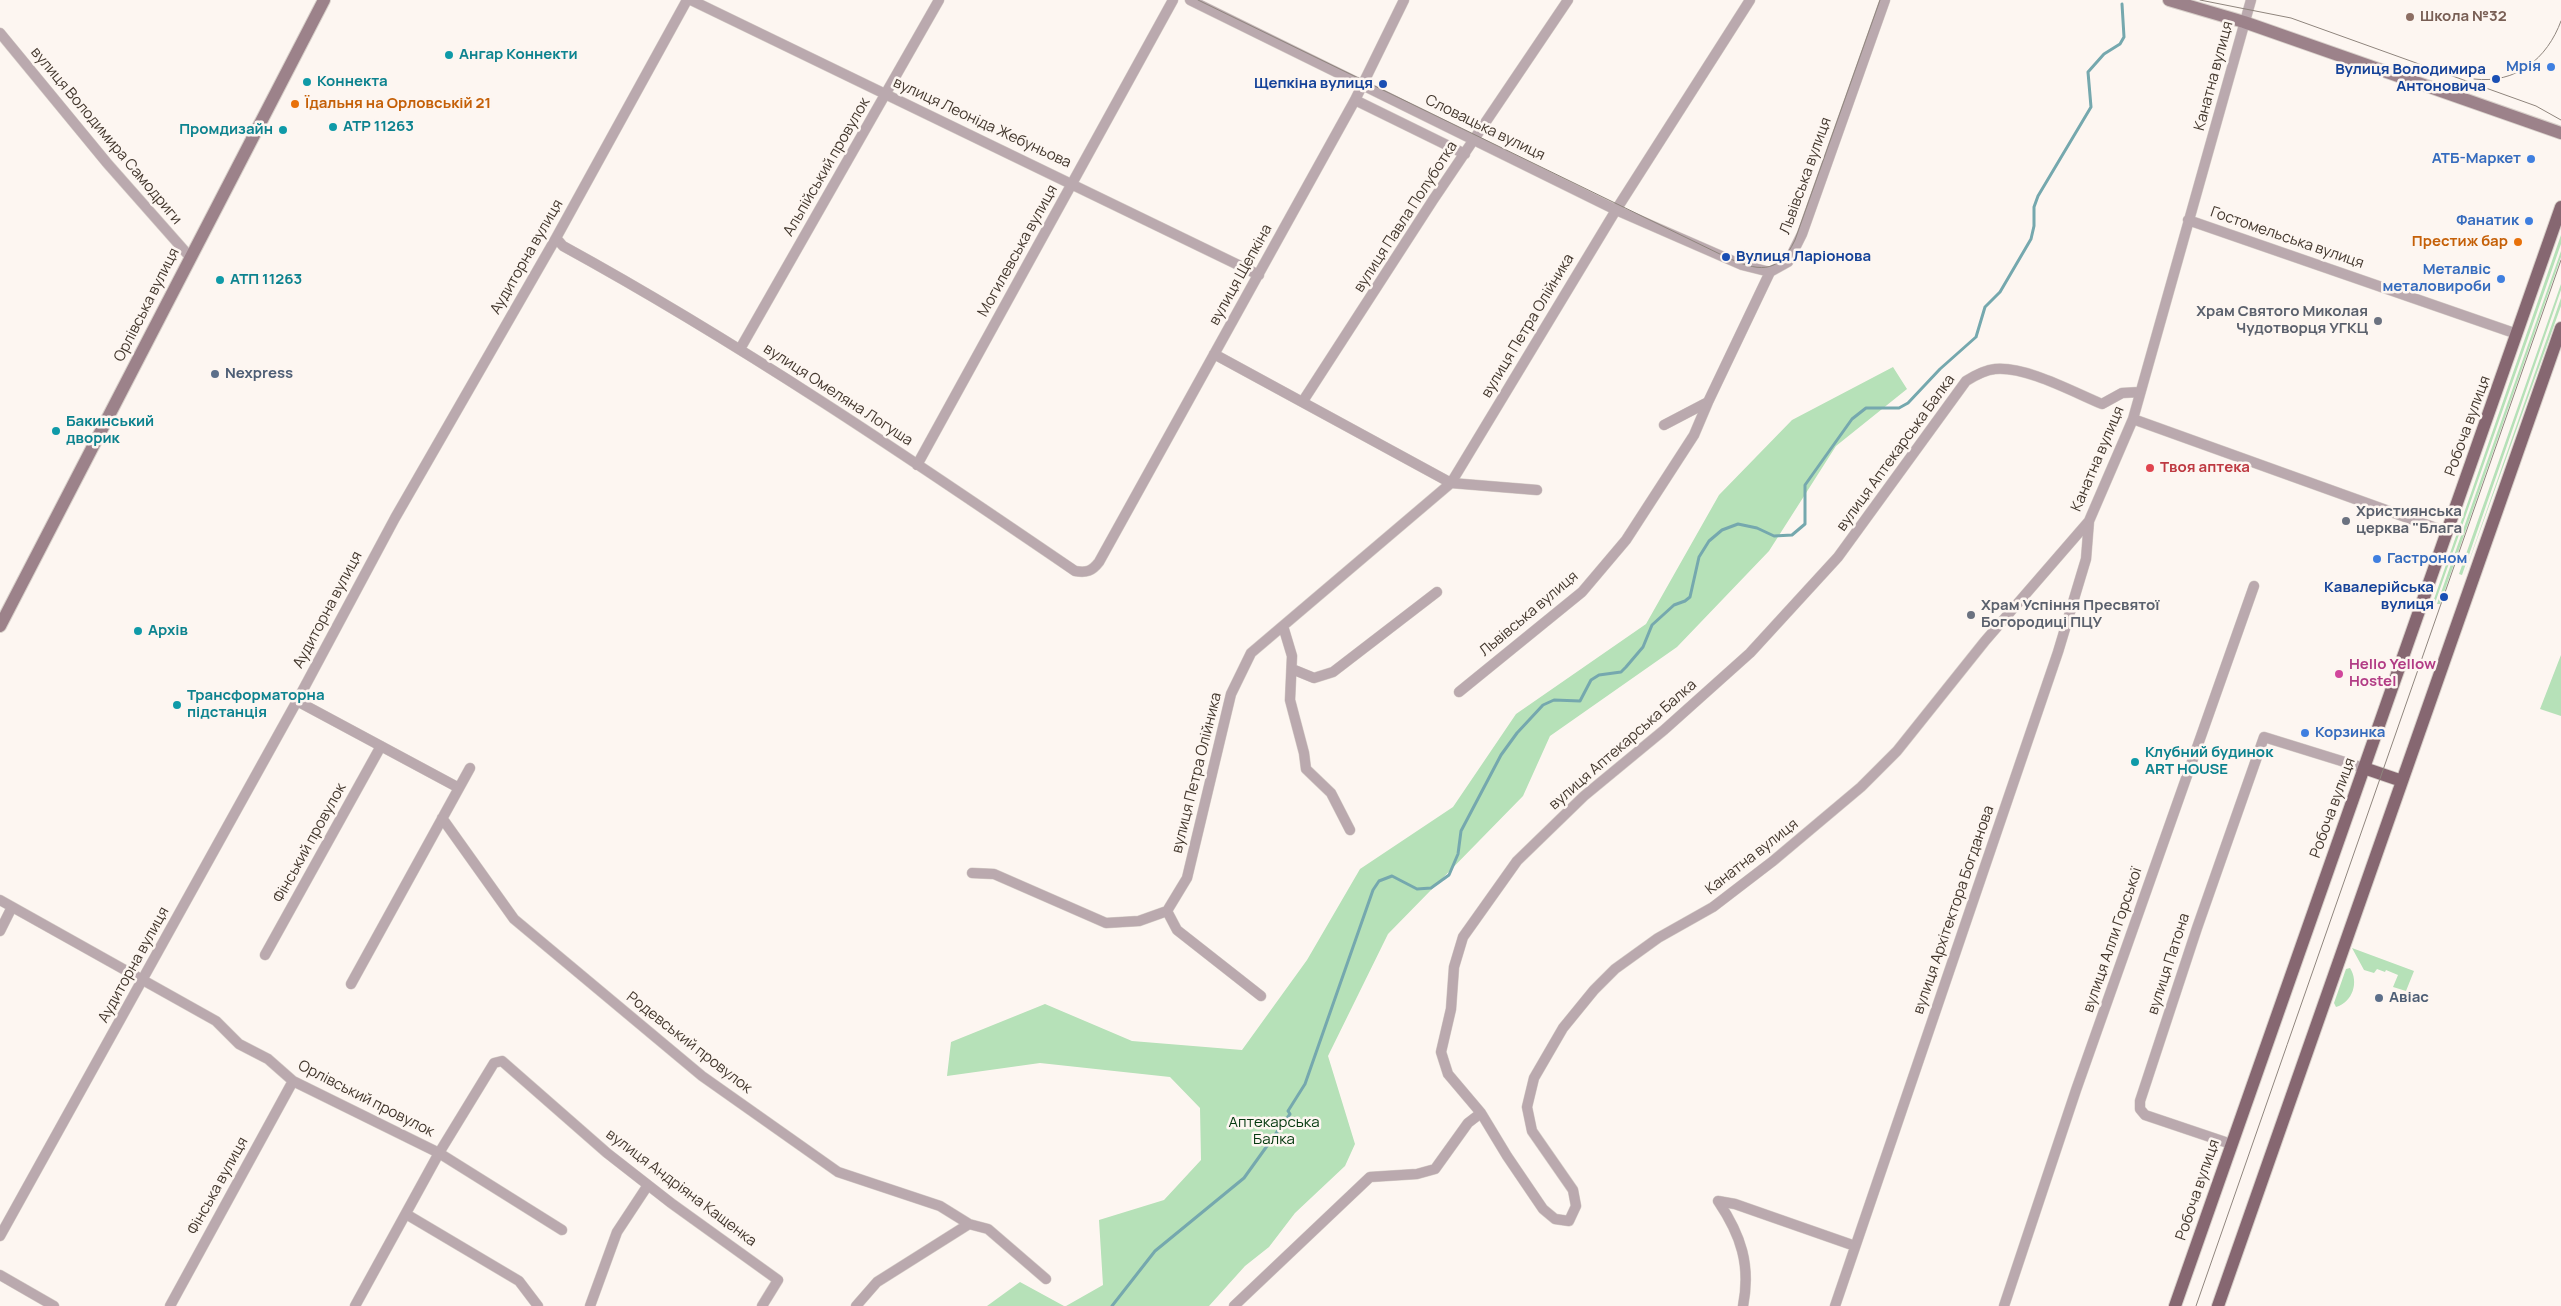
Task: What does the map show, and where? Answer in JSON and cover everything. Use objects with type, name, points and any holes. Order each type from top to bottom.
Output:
[{"type":"main road","name":"Робоча вулиця","points":[[2175,1306],[2561,207]]},
{"type":"main road","points":[[2218,1306],[2561,328]]},
{"type":"main road","points":[[2364,768],[2402,780]]},
{"type":"street","name":"Орлівська вулиця","points":[[0,626],[324,0]]},
{"type":"street","name":"Аудиторна вулиця","points":[[0,1236],[297,700],[395,518],[556,238],[687,0]]},
{"type":"street","name":"вулиця Леоніда Жебуньова","points":[[691,0],[1259,274]]},
{"type":"street","name":"Альпійський провулок","points":[[740,349],[939,0]]},
{"type":"street","name":"Могилевська вулиця","points":[[917,464],[1172,0]]},
{"type":"street","name":"Словацька вулиця","points":[[1190,0],[1616,210],[1742,266],[1770,272]]},
{"type":"street","name":"вулиця Щепкіна","points":[[1099,562],[1355,100],[1404,0]]},
{"type":"street","name":"вулиця Павла Полуботка","points":[[1303,401],[1568,0]]},
{"type":"street","name":"вулиця Петра Олійника","points":[[1167,911],[1187,878],[1231,694],[1251,653],[1450,483],[1616,210],[1750,0]]},
{"type":"street","name":"Львівська вулиця","points":[[1459,692],[1582,592],[1626,540],[1694,435],[1770,272],[1788,262],[1802,234],[1885,0]]},
{"type":"street","points":[[2169,0],[2244,22],[2561,133]]},
{"type":"street","name":"Канатна вулиця","points":[[1481,1113],[1543,1209],[1555,1219],[1569,1221],[1576,1206],[1573,1190],[1532,1132],[1527,1107],[1534,1078],[1562,1028],[1594,990],[1615,969],[1658,938],[1713,906],[1780,855],[1861,787],[1897,751],[1982,644],[2089,521],[2133,419],[2244,22],[2252,0]]},
{"type":"street","name":"вулиця Володимира Самодриги","points":[[0,33],[107,163],[190,256]]},
{"type":"street","points":[[1355,100],[1465,154]]},
{"type":"street","name":"Гостомельська вулиця","points":[[2188,220],[2517,334]]},
{"type":"street","name":"вулиця Омеляна Логуша","points":[[556,238],[563,246],[646,292],[740,349],[917,464],[1075,571],[1084,573],[1093,570],[1099,562]]},
{"type":"street","points":[[1214,354],[1450,483],[1537,490]]},
{"type":"street","name":"вулиця Аптекарська Балка","points":[[1481,1113],[1448,1074],[1441,1052],[1451,1009],[1454,967],[1463,937],[1517,861],[1584,796],[1664,730],[1750,653],[1838,557],[1966,381],[1976,374],[1995,369],[2017,371]]},
{"type":"street","name":"Канатна вулиця","points":[[2017,371],[2042,379],[2102,404],[2122,393],[2140,392]]},
{"type":"street","points":[[1664,425],[1708,402]]},
{"type":"street","points":[[2133,419],[2447,532]]},
{"type":"street","name":"вулиця Архітектора Богданова","points":[[1835,1306],[2058,652],[2086,559],[2089,521]]},
{"type":"street","name":"вулиця Алли Горської","points":[[2004,1306],[2079,1081],[2254,586]]},
{"type":"street","points":[[1292,669],[1314,678],[1333,672],[1437,592]]},
{"type":"street","points":[[1283,626],[1292,656],[1290,700],[1304,753],[1306,769],[1331,793],[1350,830]]},
{"type":"street","points":[[297,700],[459,788]]},
{"type":"street","name":"вулиця Патона","points":[[2231,1144],[2145,1115],[2140,1109],[2140,1102],[2197,928],[2264,737],[2364,768]]},
{"type":"street","name":"Фінський провулок","points":[[265,955],[381,746]]},
{"type":"street","points":[[351,984],[470,768]]},
{"type":"street","name":"Родевський провулок","points":[[442,818],[514,919],[702,1076],[838,1172],[940,1206],[969,1224],[988,1230],[1046,1279]]},
{"type":"street","points":[[972,873],[994,874],[1106,923],[1139,921],[1167,911],[1177,930],[1261,996]]},
{"type":"street","name":"Орлівський провулок","points":[[0,900],[216,1021],[239,1044],[268,1059],[293,1081],[439,1153],[562,1230]]},
{"type":"street","points":[[0,931],[12,907]]},
{"type":"street","name":"вулиця Андріяна Кащенка","points":[[439,1153],[494,1063],[502,1061],[607,1153],[778,1280],[762,1306]]},
{"type":"street","name":"Фінська вулиця","points":[[170,1306],[293,1081]]},
{"type":"street","points":[[1234,1306],[1370,1177],[1417,1174],[1435,1169],[1468,1123],[1481,1113]]},
{"type":"street","points":[[355,1306],[439,1153]]},
{"type":"street","points":[[590,1306],[617,1232],[648,1185]]},
{"type":"street","points":[[1743,1306],[1746,1278],[1740,1238],[1718,1201],[1734,1204],[1855,1246]]},
{"type":"street","points":[[406,1214],[519,1281],[538,1306]]},
{"type":"street","points":[[856,1306],[877,1282],[969,1224]]},
{"type":"street","points":[[0,1275],[54,1306]]},
{"type":"green space","points":[[2561,235],[2561,244],[2435,603],[2433,602]]},
{"type":"green space","points":[[2561,251],[2561,257],[2440,604],[2437,604]]},
{"type":"green space","points":[[2561,284],[2561,290],[2462,575],[2459,574]]},
{"type":"green space","points":[[2561,298],[2561,306],[2462,581]]},
{"type":"green space","name":"Аптекарська Балка","points":[[1893,367],[1907,389],[1836,446],[1769,551],[1677,647],[1550,736],[1523,796],[1388,934],[1328,1056],[1355,1144],[1345,1166],[1295,1213],[1269,1247],[1245,1266],[1209,1306],[1066,1306],[1103,1285],[1099,1220],[1164,1200],[1201,1160],[1200,1108],[1170,1077],[1040,1063],[947,1076],[951,1042],[1045,1004],[1132,1041],[1242,1050],[1307,960],[1360,869],[1453,807],[1516,714],[1646,624],[1719,495],[1792,420]]},
{"type":"green space","points":[[2561,655],[2561,716],[2540,709]]},
{"type":"green space","points":[[2352,948],[2414,971],[2406,991],[2393,987],[2398,975],[2386,970],[2385,972],[2377,969],[2374,973],[2364,970]]},
{"type":"green space","points":[[2350,968],[2354,979],[2353,991],[2347,1001],[2336,1007],[2334,1003],[2346,969]]},
{"type":"green space","points":[[1020,1282],[1064,1306],[987,1306]]},
{"type":"waterway","points":[[1112,1306],[1155,1251],[1244,1178],[1290,1114],[1288,1111],[1305,1084],[1373,890],[1379,881],[1392,876],[1417,889],[1431,888],[1449,875],[1458,854],[1461,831],[1501,755],[1517,733],[1543,705],[1554,700],[1580,701],[1591,680],[1599,675],[1621,672],[1643,647],[1652,625],[1674,605],[1690,597],[1699,557],[1709,541],[1722,530],[1738,524],[1757,528],[1774,536],[1792,535],[1805,524],[1805,485],[1852,419],[1866,408],[1899,408],[1908,403],[1940,369],[1976,337],[1985,307],[2000,292],[2031,239],[2034,226],[2034,207],[2038,196],[2091,107],[2088,72],[2104,54],[2120,44],[2124,37],[2122,4]]},
{"type":"tram line","points":[[1198,0],[1726,257],[1757,267],[1774,265],[1788,252],[1795,240],[1880,0]]},
{"type":"tram line","points":[[2200,0],[2291,18],[2536,106],[2561,120]]},
{"type":"tram line","points":[[2474,79],[2489,80],[2503,77],[2516,73],[2528,66],[2547,47],[2561,21]]},
{"type":"tram line","points":[[2196,1306],[2561,260]]},
{"type":"place","name":"Школа №32","points":[[2410,17]]},
{"type":"place","name":"Ангар Коннекти","points":[[449,55]]},
{"type":"place","name":"Мрія","points":[[2551,67]]},
{"type":"place","name":"Вулиця Володимира Антоновича","points":[[2496,79]]},
{"type":"place","name":"Коннекта","points":[[307,82]]},
{"type":"place","name":"Щепкіна вулиця","points":[[1383,84]]},
{"type":"place","name":"Їдальня на Орловській 21","points":[[295,104]]},
{"type":"place","name":"ATP 11263","points":[[333,127]]},
{"type":"place","name":"Промдизайн","points":[[283,130]]},
{"type":"place","name":"АТБ-Маркет","points":[[2531,159]]},
{"type":"place","name":"Фанатик","points":[[2529,221]]},
{"type":"place","name":"Престиж бар","points":[[2518,242]]},
{"type":"place","name":"Вулиця Ларіонова","points":[[1726,257]]},
{"type":"place","name":"Металвіс металовироби","points":[[2501,279]]},
{"type":"place","name":"АТП 11263","points":[[220,280]]},
{"type":"place","name":"Храм Святого Миколая Чудотворця УГКЦ","points":[[2378,321]]},
{"type":"place","name":"Nexpress","points":[[215,374]]},
{"type":"place","name":"Бакинський дворик","points":[[56,431]]},
{"type":"place","name":"Твоя аптека","points":[[2150,468]]},
{"type":"place","name":"Християнська церква \"Блага","points":[[2346,521]]},
{"type":"place","name":"Гастроном","points":[[2377,559]]},
{"type":"place","name":"Кавалерійська вулиця","points":[[2444,597]]},
{"type":"place","name":"Храм Успіння Пресвятої Богородиці ПЦУ","points":[[1971,615]]},
{"type":"place","name":"Архів","points":[[138,631]]},
{"type":"place","name":"Hello Yellow Hostel","points":[[2339,674]]},
{"type":"place","name":"Трансформаторна підстанція","points":[[177,705]]},
{"type":"place","name":"Корзинка","points":[[2305,733]]},
{"type":"place","name":"Клубний будинок ART HOUSE","points":[[2135,762]]},
{"type":"place","name":"Авіас","points":[[2379,998]]}]
